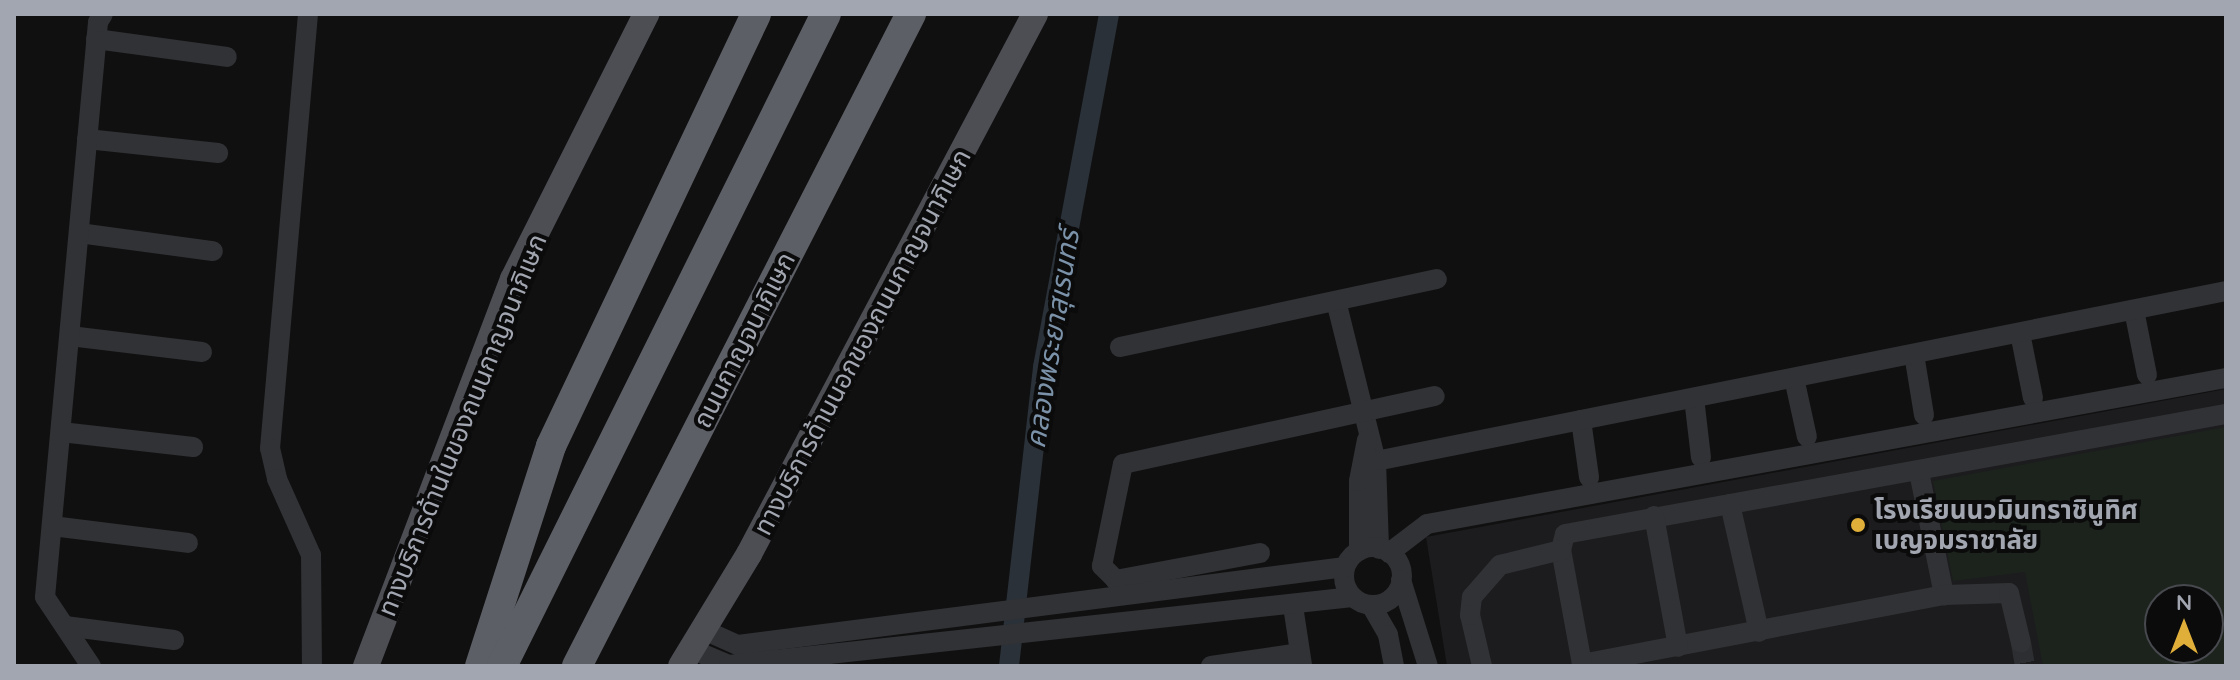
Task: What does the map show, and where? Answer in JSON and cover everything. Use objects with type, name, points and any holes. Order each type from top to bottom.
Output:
[{"type":"highway","points":[[480,666],[551,446],[756,14]]},
{"type":"highway","points":[[502,666],[826,14]]},
{"type":"highway","name":"ถนนกาญจนาภิเษก","points":[[577,666],[911,14]]},
{"type":"main road","name":"ทางบริการด้านในของถนนกาญจนาภิเษก","points":[[366,666],[513,279],[646,14]]},
{"type":"main road","name":"ทางบริการด้านนอกของถนนกาญจนาภิเษก","points":[[692,648],[749,554],[1035,14]]},
{"type":"street","points":[[91,666],[45,597],[96,39],[103,14]]},
{"type":"street","points":[[308,14],[270,448],[277,479],[311,555],[312,666]]},
{"type":"street","points":[[96,39],[227,57]]},
{"type":"street","points":[[87,139],[218,153]]},
{"type":"street","points":[[79,233],[213,251]]},
{"type":"street","points":[[1120,347],[1437,279]]},
{"type":"street","points":[[1376,461],[2226,291]]},
{"type":"street","points":[[1336,301],[1367,440],[1376,461],[1368,555],[1345,583],[1388,635],[1394,666]]},
{"type":"street","points":[[2134,310],[2147,375]]},
{"type":"street","points":[[2020,333],[2033,398]]},
{"type":"street","points":[[70,336],[202,352]]},
{"type":"street","points":[[1914,354],[1924,415]]},
{"type":"street","points":[[1794,378],[1807,437]]},
{"type":"street","points":[[692,648],[1144,596],[1368,555],[1427,524],[2226,378]]},
{"type":"street","points":[[1260,553],[1116,580],[1102,566],[1123,464],[1435,396]]},
{"type":"street","points":[[1694,398],[1701,458]]},
{"type":"street","points":[[2021,643],[2009,593],[1944,595],[1582,665],[1561,550],[1565,534],[2226,414]]},
{"type":"street","points":[[1581,420],[1589,477]]},
{"type":"street","points":[[61,432],[193,447]]},
{"type":"street","points":[[1367,440],[1359,481],[1368,555]]},
{"type":"street","points":[[1919,472],[1944,595]]},
{"type":"street","points":[[1730,504],[1759,632]]},
{"type":"street","points":[[1654,516],[1678,647]]},
{"type":"street","points":[[52,526],[188,543]]},
{"type":"street","points":[[1482,666],[1470,615],[1472,597],[1500,565],[1561,550]]},
{"type":"street","points":[[1368,555],[1399,565],[1428,666]]},
{"type":"street","points":[[692,648],[729,665],[1114,623],[1362,601],[1394,596],[1401,580]]},
{"type":"street","points":[[1144,596],[1146,622]]},
{"type":"street","points":[[1211,666],[1301,660],[1293,606]]},
{"type":"street","points":[[65,626],[174,640]]},
{"type":"street","points":[[885,628],[885,650]]},
{"type":"shaded area","name":"โรงเรียนนวมินทราชินูทิศ เบญจมราชาลัย","points":[[2226,389],[2226,666],[1447,666],[1426,537]]},
{"type":"shaded area","points":[[2226,427],[2226,666],[2043,666],[2025,572],[1953,581],[1933,481]]},
{"type":"waterway","name":"คลองพระยาสุเรนทร์","points":[[1009,666],[1043,367],[1109,14]]},
{"type":"tunnel","points":[[2021,643],[2025,666]]},
{"type":"place","name":"โรงเรียนนวมินทราชินูทิศ เบญจมราชาลัย","points":[[1858,525]]}]
